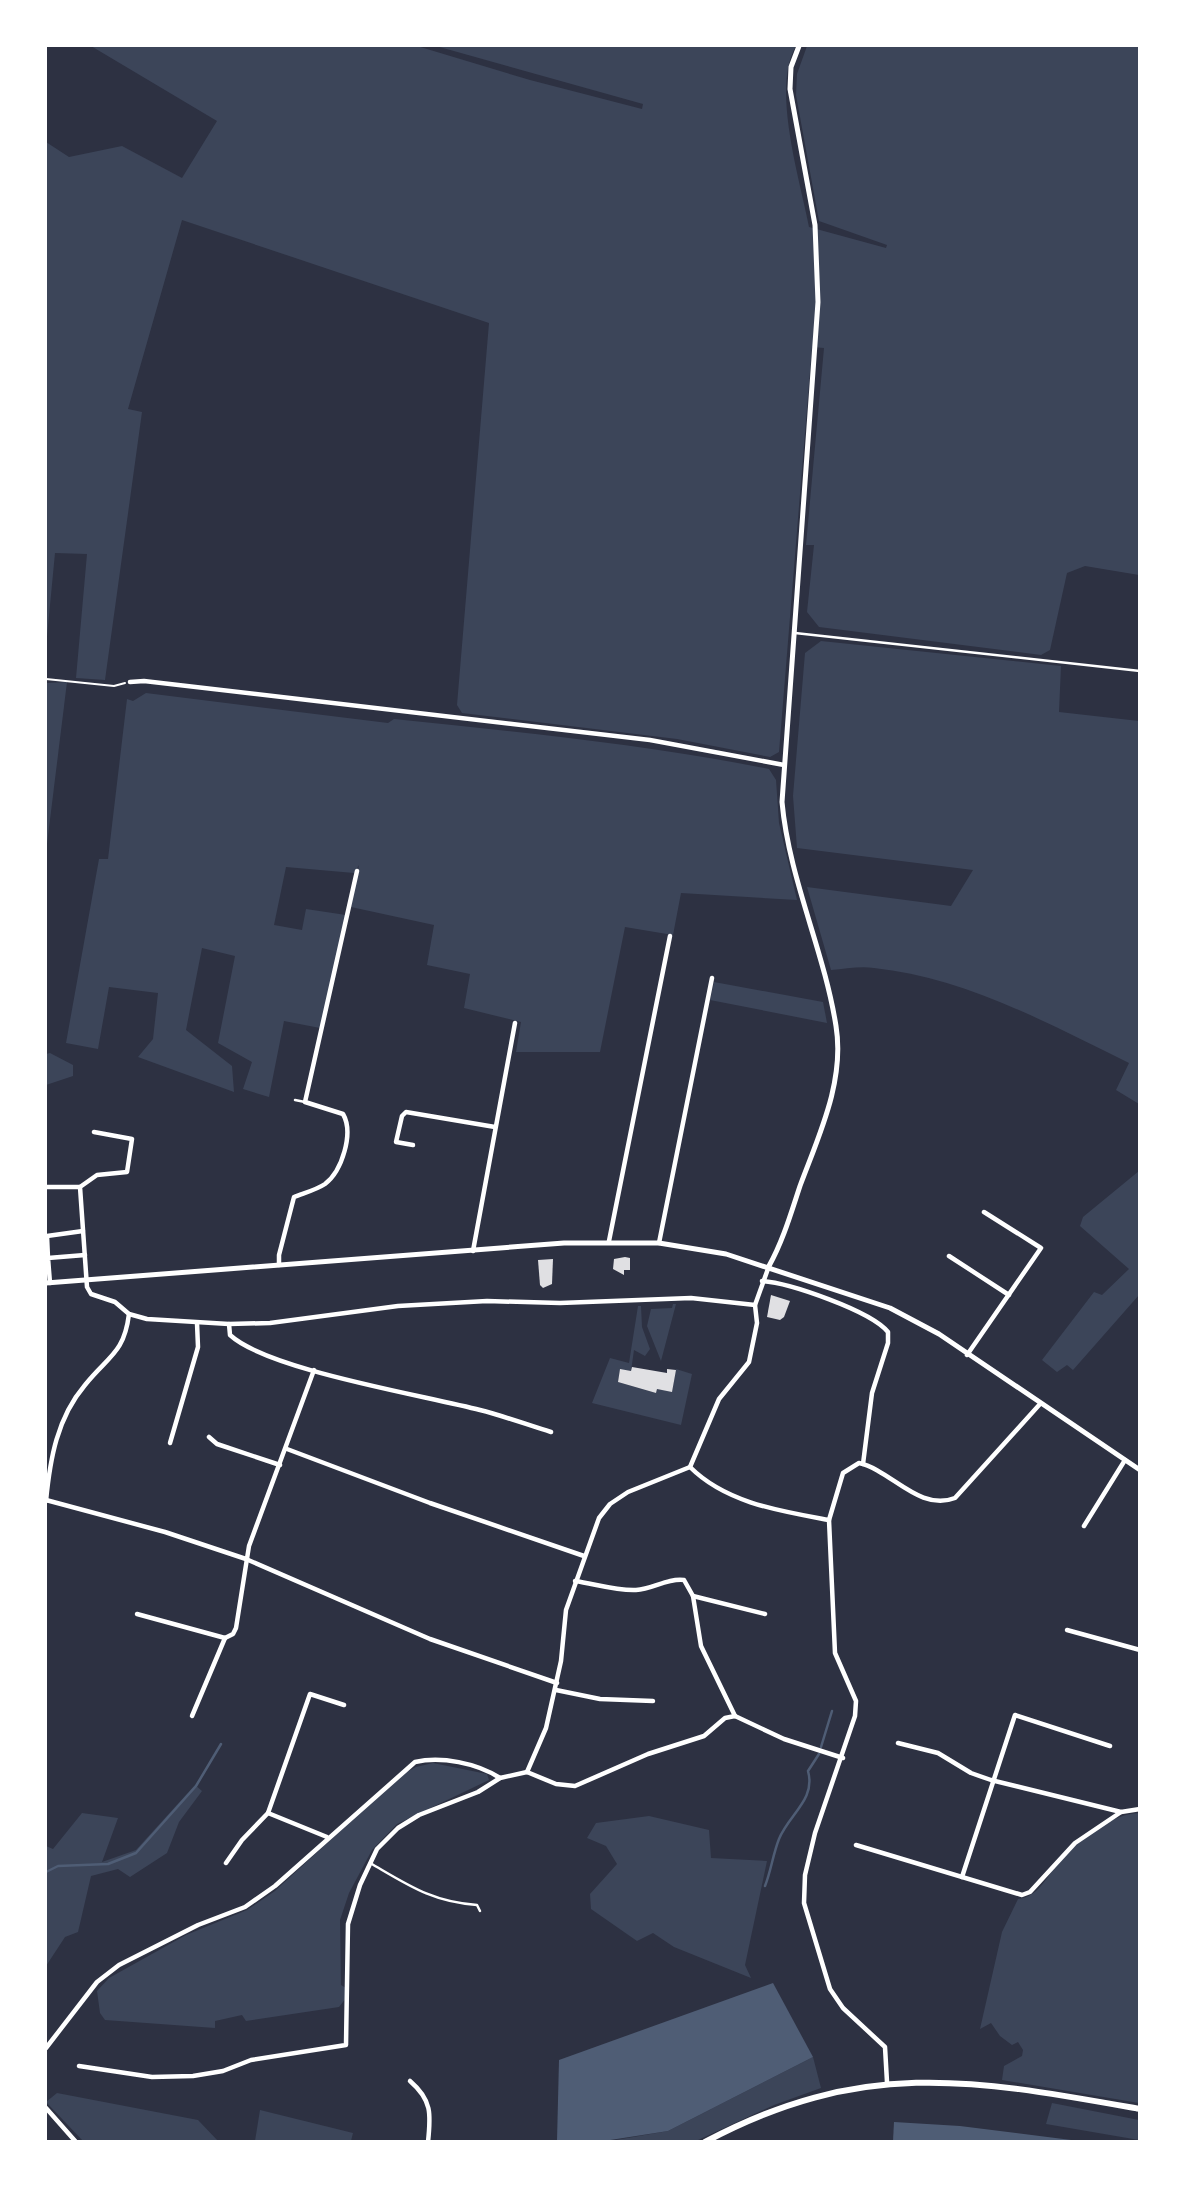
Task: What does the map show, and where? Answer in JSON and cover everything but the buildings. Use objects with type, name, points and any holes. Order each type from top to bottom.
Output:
[{"type":"main road","points":[[705,2141],[809,2097],[887,2082],[988,2085],[1139,2109]]},
{"type":"street","points":[[527,1772],[538,1751],[556,1690],[566,1610],[598,1518],[610,1504],[628,1492],[690,1468],[719,1399],[749,1362],[756,1333],[755,1305],[762,1282],[831,1099],[837,1051],[836,1028],[825,975],[785,833],[782,802],[818,302],[815,225],[790,89],[791,67],[799,46]]},
{"type":"street","points":[[130,682],[144,681],[650,740],[784,765]]},
{"type":"street","points":[[279,1265],[278,1255],[295,1197],[324,1185],[338,1168],[344,1152],[346,1120],[343,1114],[305,1102],[357,871]]},
{"type":"street","points":[[609,1241],[670,936]]},
{"type":"street","points":[[659,1244],[712,978]]},
{"type":"street","points":[[473,1251],[515,1023]]},
{"type":"street","points":[[413,1145],[396,1142],[402,1116],[406,1112],[495,1127]]},
{"type":"street","points":[[46,1188],[80,1188],[97,1175],[127,1172],[132,1139],[94,1132]]},
{"type":"street","points":[[80,1188],[86,1280],[91,1294],[115,1302],[129,1314],[147,1320],[270,1323],[398,1306],[487,1301],[560,1303],[691,1298],[755,1305]]},
{"type":"street","points":[[967,1355],[1041,1248],[984,1212]]},
{"type":"street","points":[[83,1231],[47,1236],[48,1283],[609,1241],[659,1244],[726,1254],[769,1266],[915,1319],[1139,1470]]},
{"type":"street","points":[[48,1258],[85,1255]]},
{"type":"street","points":[[949,1256],[1009,1295]]},
{"type":"street","points":[[762,1282],[788,1284],[872,1317],[888,1332],[888,1343],[872,1393],[863,1464]]},
{"type":"street","points":[[129,1314],[122,1345],[85,1385],[59,1429],[50,1461],[46,1501],[165,1532],[246,1559],[430,1639],[557,1683]]},
{"type":"street","points":[[170,1443],[198,1347],[197,1323]]},
{"type":"street","points":[[229,1324],[230,1335],[241,1345],[314,1370],[482,1410],[551,1432]]},
{"type":"street","points":[[192,1716],[225,1638],[233,1634],[236,1628],[246,1559],[314,1370]]},
{"type":"street","points":[[887,2082],[885,2047],[843,2008],[830,1989],[804,1903],[805,1875],[815,1833],[855,1722],[856,1701],[835,1653],[829,1520],[843,1473],[853,1465],[863,1464],[930,1502],[944,1502],[955,1498],[1040,1404]]},
{"type":"street","points":[[209,1437],[217,1444],[279,1465]]},
{"type":"street","points":[[287,1449],[430,1503],[584,1556]]},
{"type":"street","points":[[1084,1526],[1125,1461]]},
{"type":"street","points":[[690,1468],[704,1482],[737,1497],[777,1510],[829,1520]]},
{"type":"street","points":[[575,1581],[632,1590],[651,1588],[673,1578],[684,1580],[693,1596],[701,1646],[735,1716]]},
{"type":"street","points":[[693,1596],[765,1614]]},
{"type":"street","points":[[137,1614],[225,1638]]},
{"type":"street","points":[[1068,1630],[1139,1650]]},
{"type":"street","points":[[556,1690],[592,1698],[653,1701]]},
{"type":"street","points":[[226,1863],[242,1840],[268,1814],[310,1694],[344,1705]]},
{"type":"street","points":[[962,1877],[991,1780],[1015,1715],[1110,1746]]},
{"type":"street","points":[[79,2066],[152,2077],[194,2076],[274,2056],[346,2045],[348,1924],[377,1849],[398,1828],[419,1815],[478,1792],[500,1778],[527,1772],[556,1784],[575,1786],[648,1754],[704,1736],[725,1718],[735,1716],[784,1739],[843,1758]]},
{"type":"street","points":[[898,1743],[938,1753],[971,1773],[991,1780],[1121,1812],[1139,1810]]},
{"type":"street","points":[[46,2048],[97,1982],[119,1965],[198,1926],[245,1907],[275,1886],[327,1836],[415,1762],[435,1758],[449,1760],[500,1778]]},
{"type":"street","points":[[856,1845],[1022,1895],[1030,1892],[1069,1848],[1121,1812]]},
{"type":"street","points":[[268,1814],[327,1836]]},
{"type":"street","points":[[410,2081],[421,2091],[432,2110],[428,2141]]},
{"type":"street","points":[[46,2108],[76,2141]]},
{"type":"lane","points":[[794,632],[1139,671]]},
{"type":"lane","points":[[295,1100],[305,1102]]},
{"type":"lane","points":[[370,1863],[429,1896],[446,1903],[477,1905],[480,1911]]},
{"type":"path","points":[[46,679],[114,686],[130,682]]},
{"type":"shaded area","points":[[91,46],[417,46],[530,80],[642,109],[643,104],[436,46],[796,46],[789,64],[786,85],[787,109],[794,160],[809,227],[886,248],[887,245],[819,221],[796,95],[797,74],[807,46],[1139,46],[1139,575],[1085,566],[1067,573],[1050,650],[1041,655],[819,627],[807,612],[814,545],[806,545],[824,348],[812,347],[779,752],[770,757],[677,739],[462,713],[457,705],[489,323],[182,220],[128,409],[142,412],[105,680],[76,678],[87,554],[55,553],[46,647],[46,142],[69,157],[122,146],[182,178],[217,121]]},
{"type":"shaded area","points":[[821,641],[1061,666],[1059,712],[1139,721],[1139,1104],[1116,1090],[1129,1063],[1005,1004],[940,981],[907,973],[869,967],[831,970],[807,887],[951,906],[973,870],[797,848],[793,796],[805,653]]},
{"type":"shaded area","points":[[67,682],[46,852],[46,683]]},
{"type":"shaded area","points":[[146,693],[388,723],[394,719],[582,740],[676,752],[769,769],[776,780],[779,823],[797,900],[681,893],[673,935],[625,927],[600,1052],[516,1052],[521,1022],[464,1008],[470,974],[427,965],[434,925],[351,907],[359,865],[354,873],[286,867],[274,925],[302,930],[306,909],[346,915],[320,1028],[284,1021],[269,1097],[243,1089],[252,1062],[218,1043],[235,956],[202,948],[186,1030],[232,1066],[234,1092],[138,1057],[153,1039],[158,993],[109,987],[98,1049],[66,1043],[99,859],[108,859],[127,699],[133,701]]},
{"type":"shaded area","points":[[714,982],[823,1002],[827,1023],[710,1000]]},
{"type":"shaded area","points":[[50,1053],[73,1065],[73,1076],[46,1085],[46,1054]]},
{"type":"shaded area","points":[[1139,1171],[1139,1295],[1073,1370],[1067,1365],[1057,1372],[1042,1360],[1094,1292],[1102,1295],[1129,1269],[1080,1226],[1083,1217]]},
{"type":"shaded area","points":[[673,1304],[676,1304],[661,1361],[647,1326],[651,1309],[672,1308]]},
{"type":"shaded area","points":[[638,1306],[641,1306],[642,1327],[650,1349],[645,1356],[634,1350],[631,1371],[620,1370],[618,1382],[656,1393],[657,1389],[672,1391],[676,1369],[692,1374],[681,1425],[592,1403],[610,1358],[629,1363]]},
{"type":"shaded area","points":[[433,1763],[487,1774],[489,1780],[397,1824],[372,1850],[349,1893],[340,1920],[341,1985],[346,1988],[346,1998],[339,2007],[246,2021],[242,2015],[215,2021],[215,2028],[105,2020],[100,2013],[97,1991],[109,1978],[186,1935],[247,1910],[275,1891],[401,1775],[416,1767]]},
{"type":"shaded area","points":[[195,1785],[202,1791],[179,1822],[167,1853],[130,1877],[118,1869],[91,1876],[78,1932],[65,1937],[46,1966],[46,1846],[53,1849],[82,1813],[118,1818],[102,1862],[136,1850]]},
{"type":"shaded area","points":[[1139,1813],[1139,2103],[1002,2080],[1004,2066],[1022,2056],[1023,2050],[1018,2042],[1012,2045],[1000,2036],[991,2023],[980,2029],[1002,1932],[1018,1899],[1033,1894],[1064,1855],[1079,1841],[1119,1817]]},
{"type":"shaded area","points":[[649,1816],[709,1830],[711,1858],[767,1861],[745,1965],[751,1978],[674,1947],[653,1933],[637,1941],[591,1909],[590,1894],[617,1864],[606,1846],[587,1838],[596,1823]]},
{"type":"shaded area","points":[[773,1983],[813,2057],[668,2131],[604,2141],[557,2141],[559,2060]]},
{"type":"shaded area","points":[[813,2057],[821,2088],[774,2105],[696,2141],[604,2142],[668,2131]]},
{"type":"shaded area","points":[[57,2093],[198,2120],[218,2141],[83,2141],[46,2102]]},
{"type":"shaded area","points":[[1052,2103],[1139,2120],[1139,2140],[1046,2124]]},
{"type":"shaded area","points":[[260,2110],[353,2133],[351,2141],[255,2141]]},
{"type":"shaded area","points":[[894,2122],[960,2126],[1079,2141],[893,2141]]},
{"type":"waterway","points":[[821,1747],[832,1711]]},
{"type":"waterway","points":[[46,1872],[58,1866],[108,1864],[136,1853],[196,1786],[221,1744]]},
{"type":"waterway","points":[[765,1886],[779,1839],[805,1799],[808,1771],[819,1754]]}]
